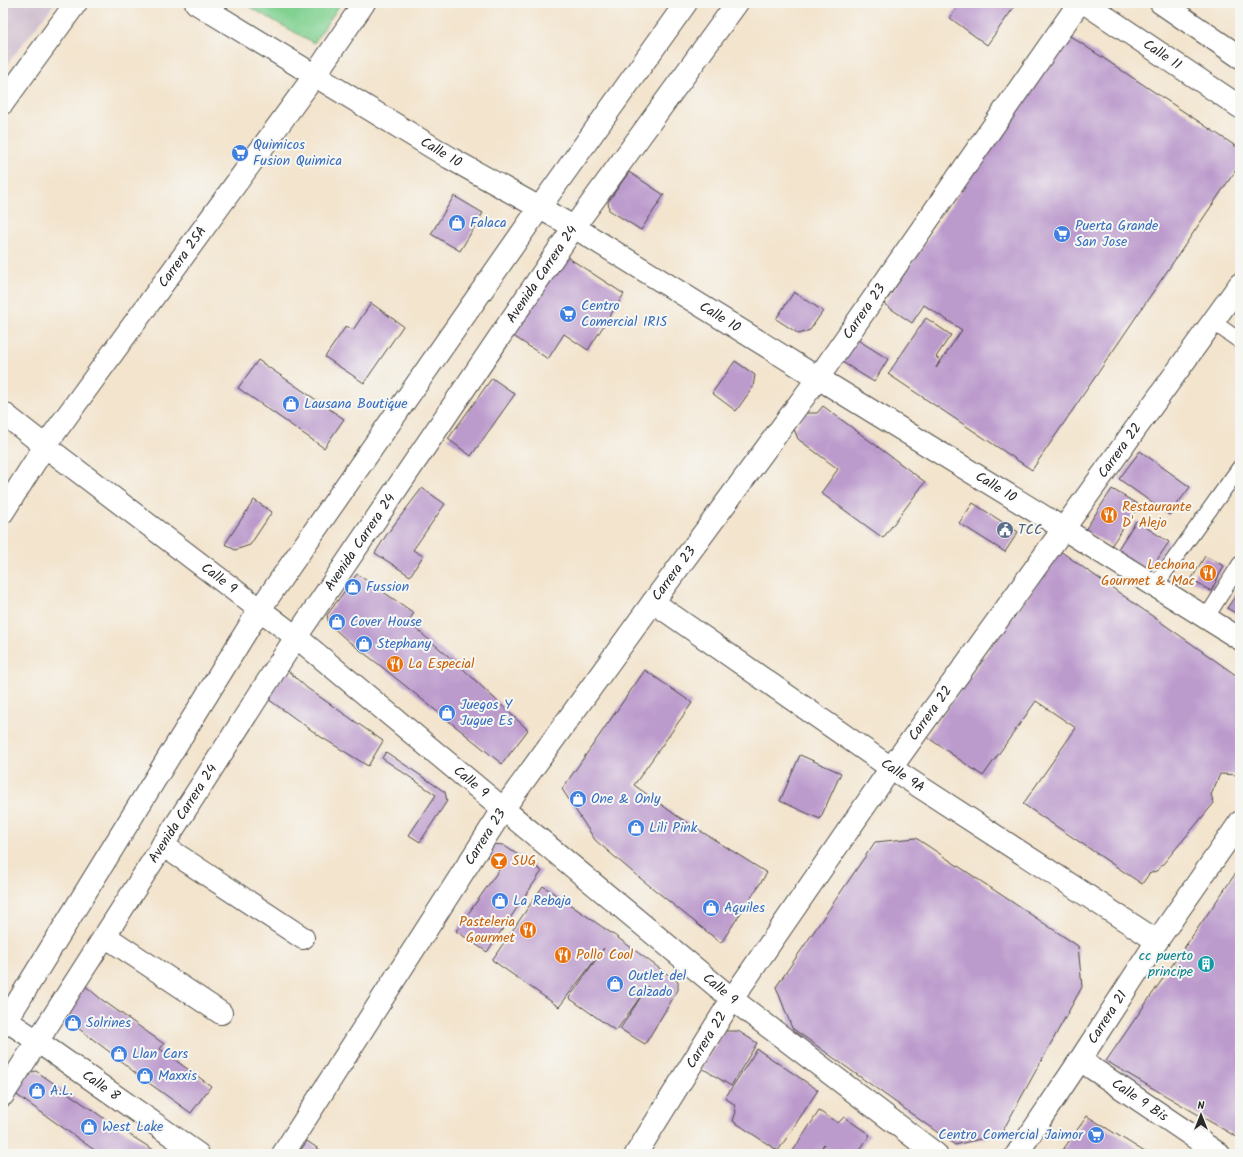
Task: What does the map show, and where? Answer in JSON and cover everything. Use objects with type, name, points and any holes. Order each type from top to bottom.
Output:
[{"type":"street","points":[[3,103],[76,3]]},
{"type":"street","name":"Calle 10","points":[[196,3],[450,158],[574,227],[1240,639]]},
{"type":"street","name":"Carrera 25A","points":[[3,512],[45,446],[315,75],[364,3]]},
{"type":"street","points":[[4,1022],[260,609],[540,207],[686,3]]},
{"type":"street","name":"Avenida Carrera 24","points":[[3,1095],[296,637],[574,227],[737,3]]},
{"type":"street","name":"Carrera 23","points":[[283,1154],[504,808],[818,378],[1078,3]]},
{"type":"street","name":"Calle 11","points":[[1085,3],[1240,107]]},
{"type":"street","points":[[1161,3],[1240,56]]},
{"type":"street","name":"Carrera 22","points":[[636,1154],[732,999],[891,768],[1240,284]]},
{"type":"street","name":"Calle 9","points":[[3,413],[296,637],[504,808],[732,999],[936,1154]]},
{"type":"street","name":"Calle 9A","points":[[653,602],[891,768],[1157,942]]},
{"type":"street","name":"Carrera 21","points":[[1017,1154],[1157,942],[1240,822]]},
{"type":"street","points":[[162,845],[303,938]]},
{"type":"street","points":[[104,936],[221,1013]]},
{"type":"street","name":"Calle 8","points":[[4,1022],[37,1041],[198,1154]]},
{"type":"street","name":"Calle 9 Bis","points":[[1080,1060],[1219,1154]]},
{"type":"lane","points":[[1213,322],[1240,341]]},
{"type":"lane","points":[[1155,586],[1240,467]]},
{"type":"lane","points":[[1206,618],[1240,564]]},
{"type":"shaded area","points":[[3,3],[55,3],[3,69]]},
{"type":"green space","points":[[242,3],[341,3],[314,43]]},
{"type":"building","points":[[960,3],[1017,3],[987,45],[950,18]]},
{"type":"building","name":"Puerta Grande San Jose","points":[[1067,34],[1240,149],[1240,164],[1032,470],[888,374],[926,318],[951,335],[936,357],[940,360],[936,368],[962,330],[924,305],[912,323],[884,304]]},
{"type":"building","points":[[629,172],[664,195],[641,230],[609,210],[608,202]]},
{"type":"building","name":"Falaca","points":[[454,196],[483,213],[460,251],[431,234]]},
{"type":"building","name":"Centro Comercial IRIS","points":[[564,255],[624,294],[588,350],[564,334],[548,359],[512,335]]},
{"type":"building","points":[[794,292],[823,311],[810,330],[799,334],[776,319]]},
{"type":"building","points":[[371,303],[403,326],[364,383],[325,357],[346,326],[353,330]]},
{"type":"building","points":[[853,337],[888,359],[874,382],[839,360]]},
{"type":"building","name":"Lausana Boutique","points":[[258,360],[344,419],[324,448],[238,388]]},
{"type":"building","points":[[735,361],[755,375],[753,387],[736,411],[712,393]]},
{"type":"building","points":[[492,378],[515,394],[471,456],[448,439]]},
{"type":"building","points":[[823,406],[925,482],[883,538],[821,493],[838,469],[798,439],[794,429],[805,413],[817,413]]},
{"type":"building","points":[[1140,451],[1190,487],[1169,515],[1119,479]]},
{"type":"building","points":[[422,488],[445,504],[413,550],[423,556],[410,576],[375,553],[387,534]]},
{"type":"building","points":[[1112,489],[1139,505],[1111,546],[1085,530]]},
{"type":"building","points":[[254,500],[272,512],[250,545],[235,550],[225,544]]},
{"type":"building","points":[[973,503],[1018,532],[1005,552],[959,523]]},
{"type":"building","points":[[1136,521],[1169,542],[1148,573],[1116,552]]},
{"type":"building","points":[[1060,551],[1240,678],[1240,775],[1220,774],[1211,795],[1214,803],[1158,870],[1149,874],[1142,884],[1023,804],[1076,728],[1036,701],[983,776],[927,737]]},
{"type":"building","name":"Lechona Gourmet & Mac","points":[[1205,556],[1224,566],[1211,591],[1191,580]]},
{"type":"building","points":[[357,574],[414,613],[408,622],[460,666],[528,730],[502,764],[348,641],[329,624],[327,615]]},
{"type":"building","points":[[1240,589],[1240,616],[1227,608]]},
{"type":"building","points":[[287,670],[307,688],[383,741],[368,766],[321,737],[268,699]]},
{"type":"building","points":[[645,670],[692,703],[634,785],[677,816],[767,873],[721,943],[595,840],[562,789]]},
{"type":"building","points":[[386,752],[445,792],[447,801],[420,842],[409,835],[436,795],[382,758]]},
{"type":"building","points":[[800,755],[841,773],[820,819],[780,801]]},
{"type":"building","points":[[916,838],[1078,946],[1082,987],[1001,1134],[955,1145],[792,1028],[776,987],[875,842]]},
{"type":"building","name":"La Rebaja","points":[[493,844],[503,845],[542,871],[487,952],[456,931],[501,867],[485,855]]},
{"type":"building","name":"cc puerto principe","points":[[1240,867],[1240,1139],[1106,1061]]},
{"type":"building","points":[[543,886],[614,935],[678,982],[678,990],[645,1044],[620,1029],[648,986],[616,1031],[569,998],[604,948],[559,1007],[492,960]]},
{"type":"building","points":[[83,984],[101,999],[164,1044],[160,1049],[211,1086],[191,1113],[139,1076],[66,1019],[64,1013]]},
{"type":"building","points":[[724,1031],[738,1031],[757,1043],[731,1086],[702,1068]]},
{"type":"building","points":[[757,1049],[818,1090],[778,1151],[733,1121],[736,1112],[734,1104],[725,1098]]},
{"type":"building","points":[[36,1071],[108,1121],[160,1154],[100,1154],[14,1093],[28,1073]]},
{"type":"building","points":[[819,1111],[838,1123],[844,1117],[870,1135],[857,1154],[819,1154],[824,1144],[818,1154],[791,1154]]},
{"type":"building","name":"Centro Comercial Jaimor","points":[[1087,1116],[1148,1154],[1060,1154]]},
{"type":"building","points":[[307,1141],[326,1154],[298,1154]]},
{"type":"place","name":"Quimicos Fusion Quimica","points":[[240,153]]},
{"type":"place","name":"Falaca","points":[[457,223]]},
{"type":"place","name":"Puerta Grande San Jose","points":[[1062,234]]},
{"type":"place","name":"Centro Comercial IRIS","points":[[568,314]]},
{"type":"place","name":"Lausana Boutique","points":[[291,404]]},
{"type":"place","name":"Restaurante D' Alejo","points":[[1109,515]]},
{"type":"place","name":"TCC","points":[[1005,530]]},
{"type":"place","name":"Lechona Gourmet & Mac","points":[[1208,573]]},
{"type":"place","name":"Fussion","points":[[353,587]]},
{"type":"place","name":"Cover House","points":[[337,622]]},
{"type":"place","name":"Stephany","points":[[364,644]]},
{"type":"place","name":"La Especial","points":[[395,664]]},
{"type":"place","name":"Juegos Y Jugue Es","points":[[447,713]]},
{"type":"place","name":"One & Only","points":[[578,799]]},
{"type":"place","name":"Lili Pink","points":[[636,828]]},
{"type":"place","name":"SUG","points":[[499,861]]},
{"type":"place","name":"La Rebaja","points":[[500,901]]},
{"type":"place","name":"Aquiles","points":[[711,908]]},
{"type":"place","name":"Pasteleria Gourmet","points":[[528,930]]},
{"type":"place","name":"Pollo Cool","points":[[563,955]]},
{"type":"place","name":"cc puerto principe","points":[[1206,964]]},
{"type":"place","name":"Outlet del Calzado","points":[[615,984]]},
{"type":"place","name":"Solrines","points":[[73,1023]]},
{"type":"place","name":"Llan Cars","points":[[119,1054]]},
{"type":"place","name":"Maxxis","points":[[145,1076]]},
{"type":"place","name":"A.L.","points":[[37,1091]]},
{"type":"place","name":"West Lake","points":[[89,1127]]},
{"type":"place","name":"Centro Comercial Jaimor","points":[[1096,1135]]}]
